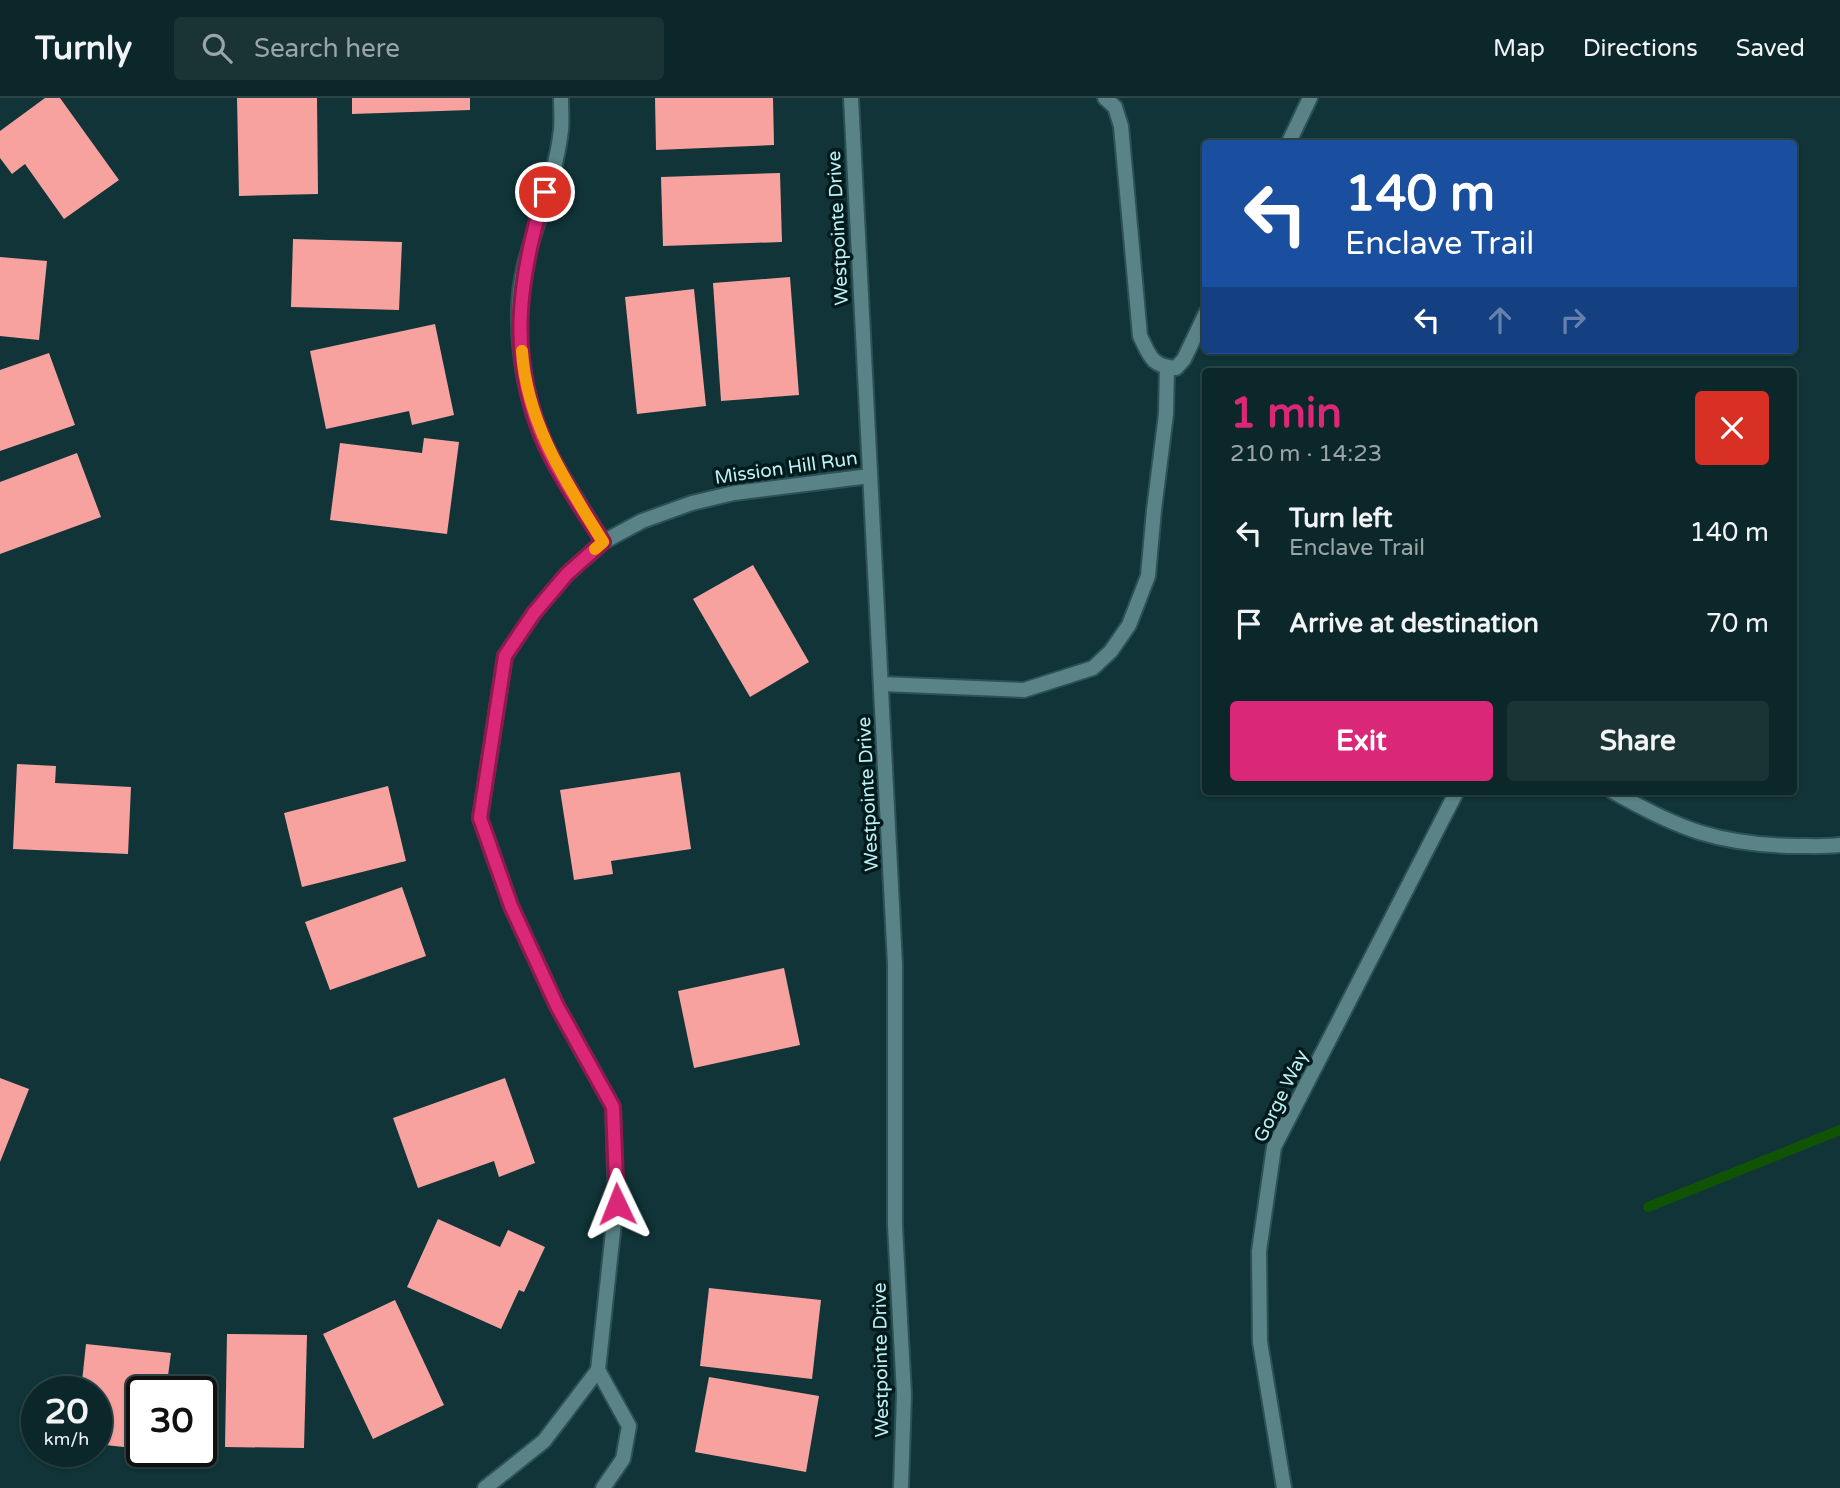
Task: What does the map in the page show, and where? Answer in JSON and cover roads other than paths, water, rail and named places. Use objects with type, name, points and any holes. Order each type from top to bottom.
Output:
[{"type":"street","points":[[561,98],[561,130],[553,169],[524,268],[519,317],[523,363],[531,405],[546,445],[603,542]]},
{"type":"street","name":"Westpointe Drive","points":[[851,98],[895,965],[895,1226],[904,1394],[901,1488]]},
{"type":"street","points":[[1105,98],[1115,107],[1121,126],[1140,337],[1152,360],[1161,367],[1175,368],[1184,359],[1202,321]]},
{"type":"street","points":[[1290,140],[1310,98]]},
{"type":"street","points":[[882,684],[1024,690],[1093,668],[1111,651],[1129,625],[1149,576],[1166,414],[1167,367]]},
{"type":"street","name":"Mission Hill Run","points":[[598,1370],[617,1204],[613,1107],[551,993],[511,906],[480,818],[505,656],[534,613],[567,574],[603,542],[642,522],[702,500],[760,488],[870,476]]},
{"type":"street","name":"Gorge Way","points":[[1284,1488],[1260,1342],[1259,1251],[1274,1147],[1455,795]]},
{"type":"street","points":[[1619,795],[1653,815],[1704,836],[1734,842],[1840,845]]},
{"type":"street","points":[[485,1488],[544,1441],[598,1370],[629,1426],[622,1459],[603,1488]]},
{"type":"waterway","points":[[1648,1207],[1840,1130]]}]
